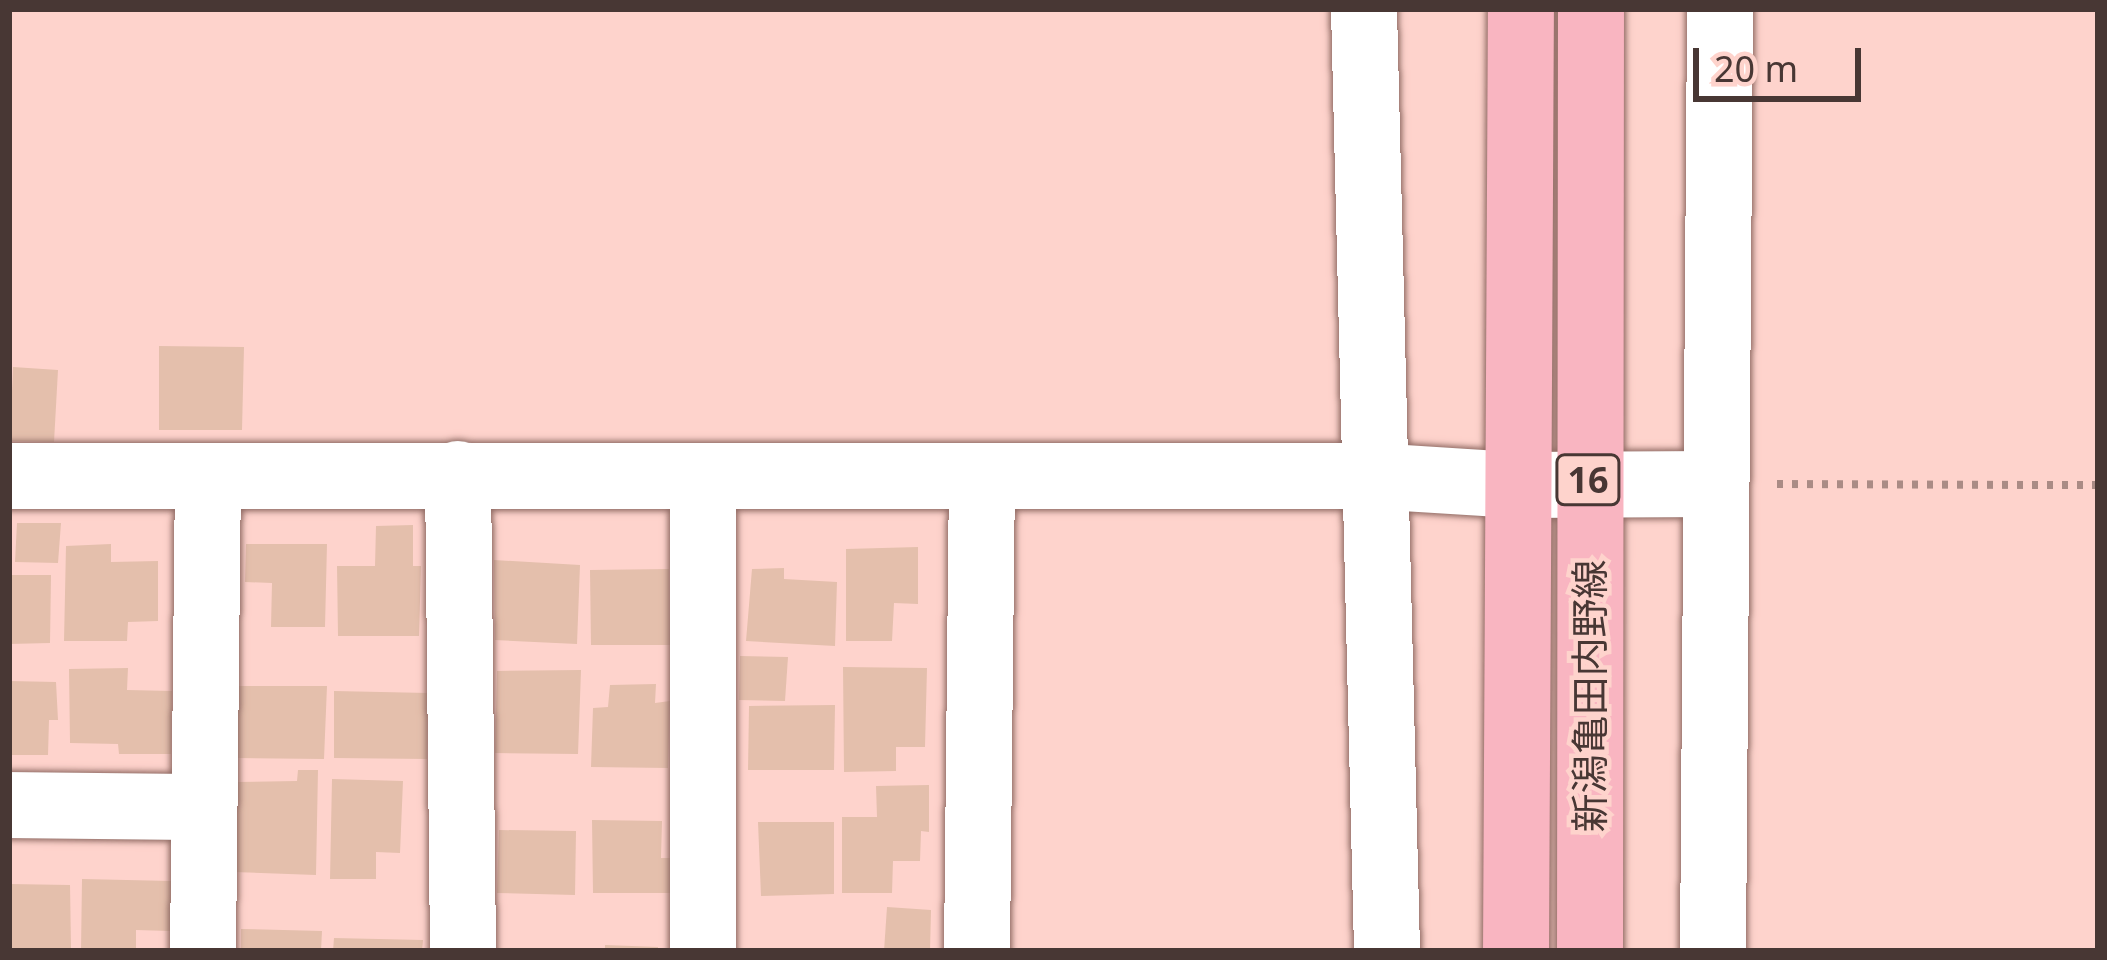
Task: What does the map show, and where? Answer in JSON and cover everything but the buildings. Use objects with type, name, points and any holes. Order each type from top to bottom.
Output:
[{"type":"main road","name":"新潟亀田内野線","points":[[1516,951],[1521,9]]},
{"type":"main road","name":"新潟亀田内野線","points":[[1590,951],[1592,9]]},
{"type":"street","points":[[1364,9],[1387,951]]},
{"type":"street","points":[[1713,951],[1720,9]]},
{"type":"street","points":[[458,474],[463,951]]},
{"type":"street","points":[[9,476],[1372,476],[1517,485],[1715,484]]},
{"type":"street","points":[[203,951],[208,477]]},
{"type":"street","points":[[703,478],[703,951]]},
{"type":"street","points":[[976,951],[982,478]]},
{"type":"street","points":[[9,805],[204,807]]},
{"type":"path","points":[[1715,484],[2098,485]]}]
